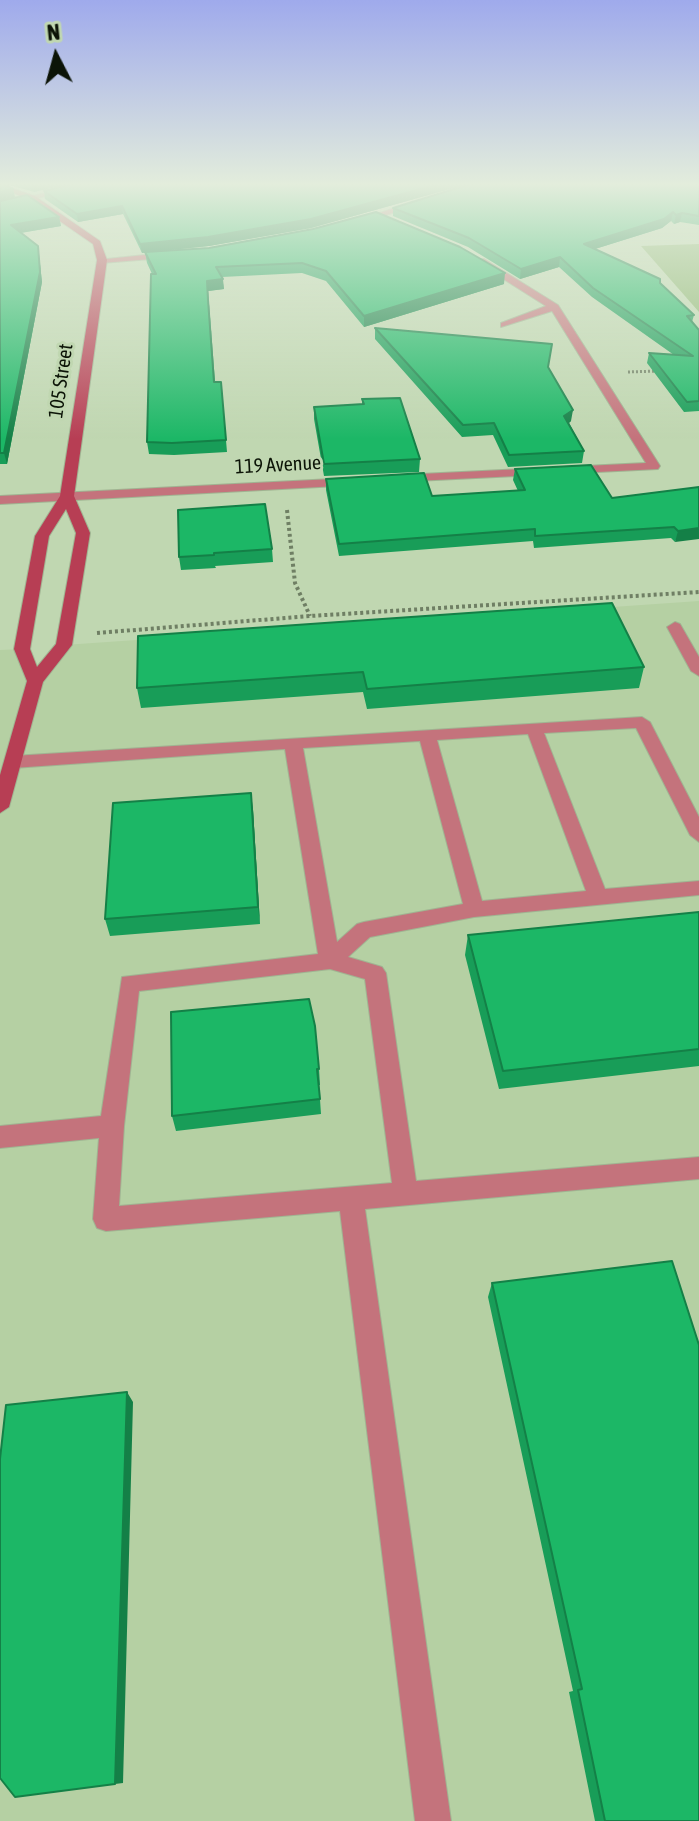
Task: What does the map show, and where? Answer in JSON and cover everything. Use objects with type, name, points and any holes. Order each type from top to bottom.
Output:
[{"type":"street","name":"105 Street","points":[[35,681],[22,649],[42,536],[67,496],[101,269]]},
{"type":"street","points":[[384,480],[654,466],[554,307],[493,269]]},
{"type":"street","points":[[505,325],[554,307]]},
{"type":"street","name":"119 Avenue","points":[[0,500],[368,481]]},
{"type":"street","points":[[0,807],[35,681],[64,645],[83,533],[67,496]]},
{"type":"street","points":[[675,627],[699,671]]},
{"type":"street","points":[[13,762],[642,722],[699,835]]},
{"type":"street","points":[[534,729],[598,897]]},
{"type":"street","points":[[427,735],[474,909]]},
{"type":"street","points":[[293,743],[330,961]]},
{"type":"street","points":[[330,961],[364,930],[474,909],[699,888]]},
{"type":"street","points":[[406,1194],[375,973],[330,961],[129,983],[112,1126],[106,1219],[351,1200],[699,1168]]},
{"type":"street","points":[[0,1137],[112,1126]]},
{"type":"street","points":[[351,1200],[433,1821]]},
{"type":"path","points":[[595,374],[669,370]]},
{"type":"path","points":[[285,497],[295,583],[310,616]]},
{"type":"path","points":[[90,634],[310,616],[699,592]]},
{"type":"shaded area","points":[[661,269],[699,269],[699,312]]},
{"type":"shaded area","points":[[699,601],[699,1821],[0,1821],[0,650],[22,649],[35,680],[64,645]]},
{"type":"building","points":[[0,269],[40,269],[4,453],[0,453]]},
{"type":"building","points":[[153,269],[217,269],[223,279],[207,281],[214,382],[221,382],[226,440],[147,442],[151,274],[156,274]]},
{"type":"building","points":[[320,269],[498,269],[505,273],[364,316],[326,271]]},
{"type":"building","points":[[573,269],[638,269],[660,279],[660,283],[694,315],[687,316],[699,330],[699,401],[687,402],[649,353],[693,356],[593,288]]},
{"type":"building","points":[[375,328],[552,344],[548,367],[573,410],[564,416],[584,451],[509,455],[494,423],[463,425]]},
{"type":"building","points":[[400,398],[420,459],[324,464],[314,407],[364,404],[362,399]]},
{"type":"building","points":[[591,465],[612,498],[699,487],[699,528],[535,536],[535,529],[339,544],[326,479],[424,473],[432,496],[525,490],[515,469]]},
{"type":"building","points":[[265,504],[272,549],[179,557],[178,510]]},
{"type":"building","points":[[612,603],[644,667],[367,689],[363,672],[137,688],[138,636]]},
{"type":"building","points":[[251,793],[258,907],[105,919],[113,803]]},
{"type":"building","points":[[699,912],[699,1049],[503,1071],[468,935]]},
{"type":"building","points":[[309,999],[315,1026],[320,1099],[172,1116],[171,1012]]},
{"type":"building","points":[[672,1261],[699,1345],[699,1821],[605,1821],[578,1690],[582,1689],[492,1283]]},
{"type":"building","points":[[127,1392],[115,1784],[15,1797],[0,1778],[0,1459],[6,1405]]}]
